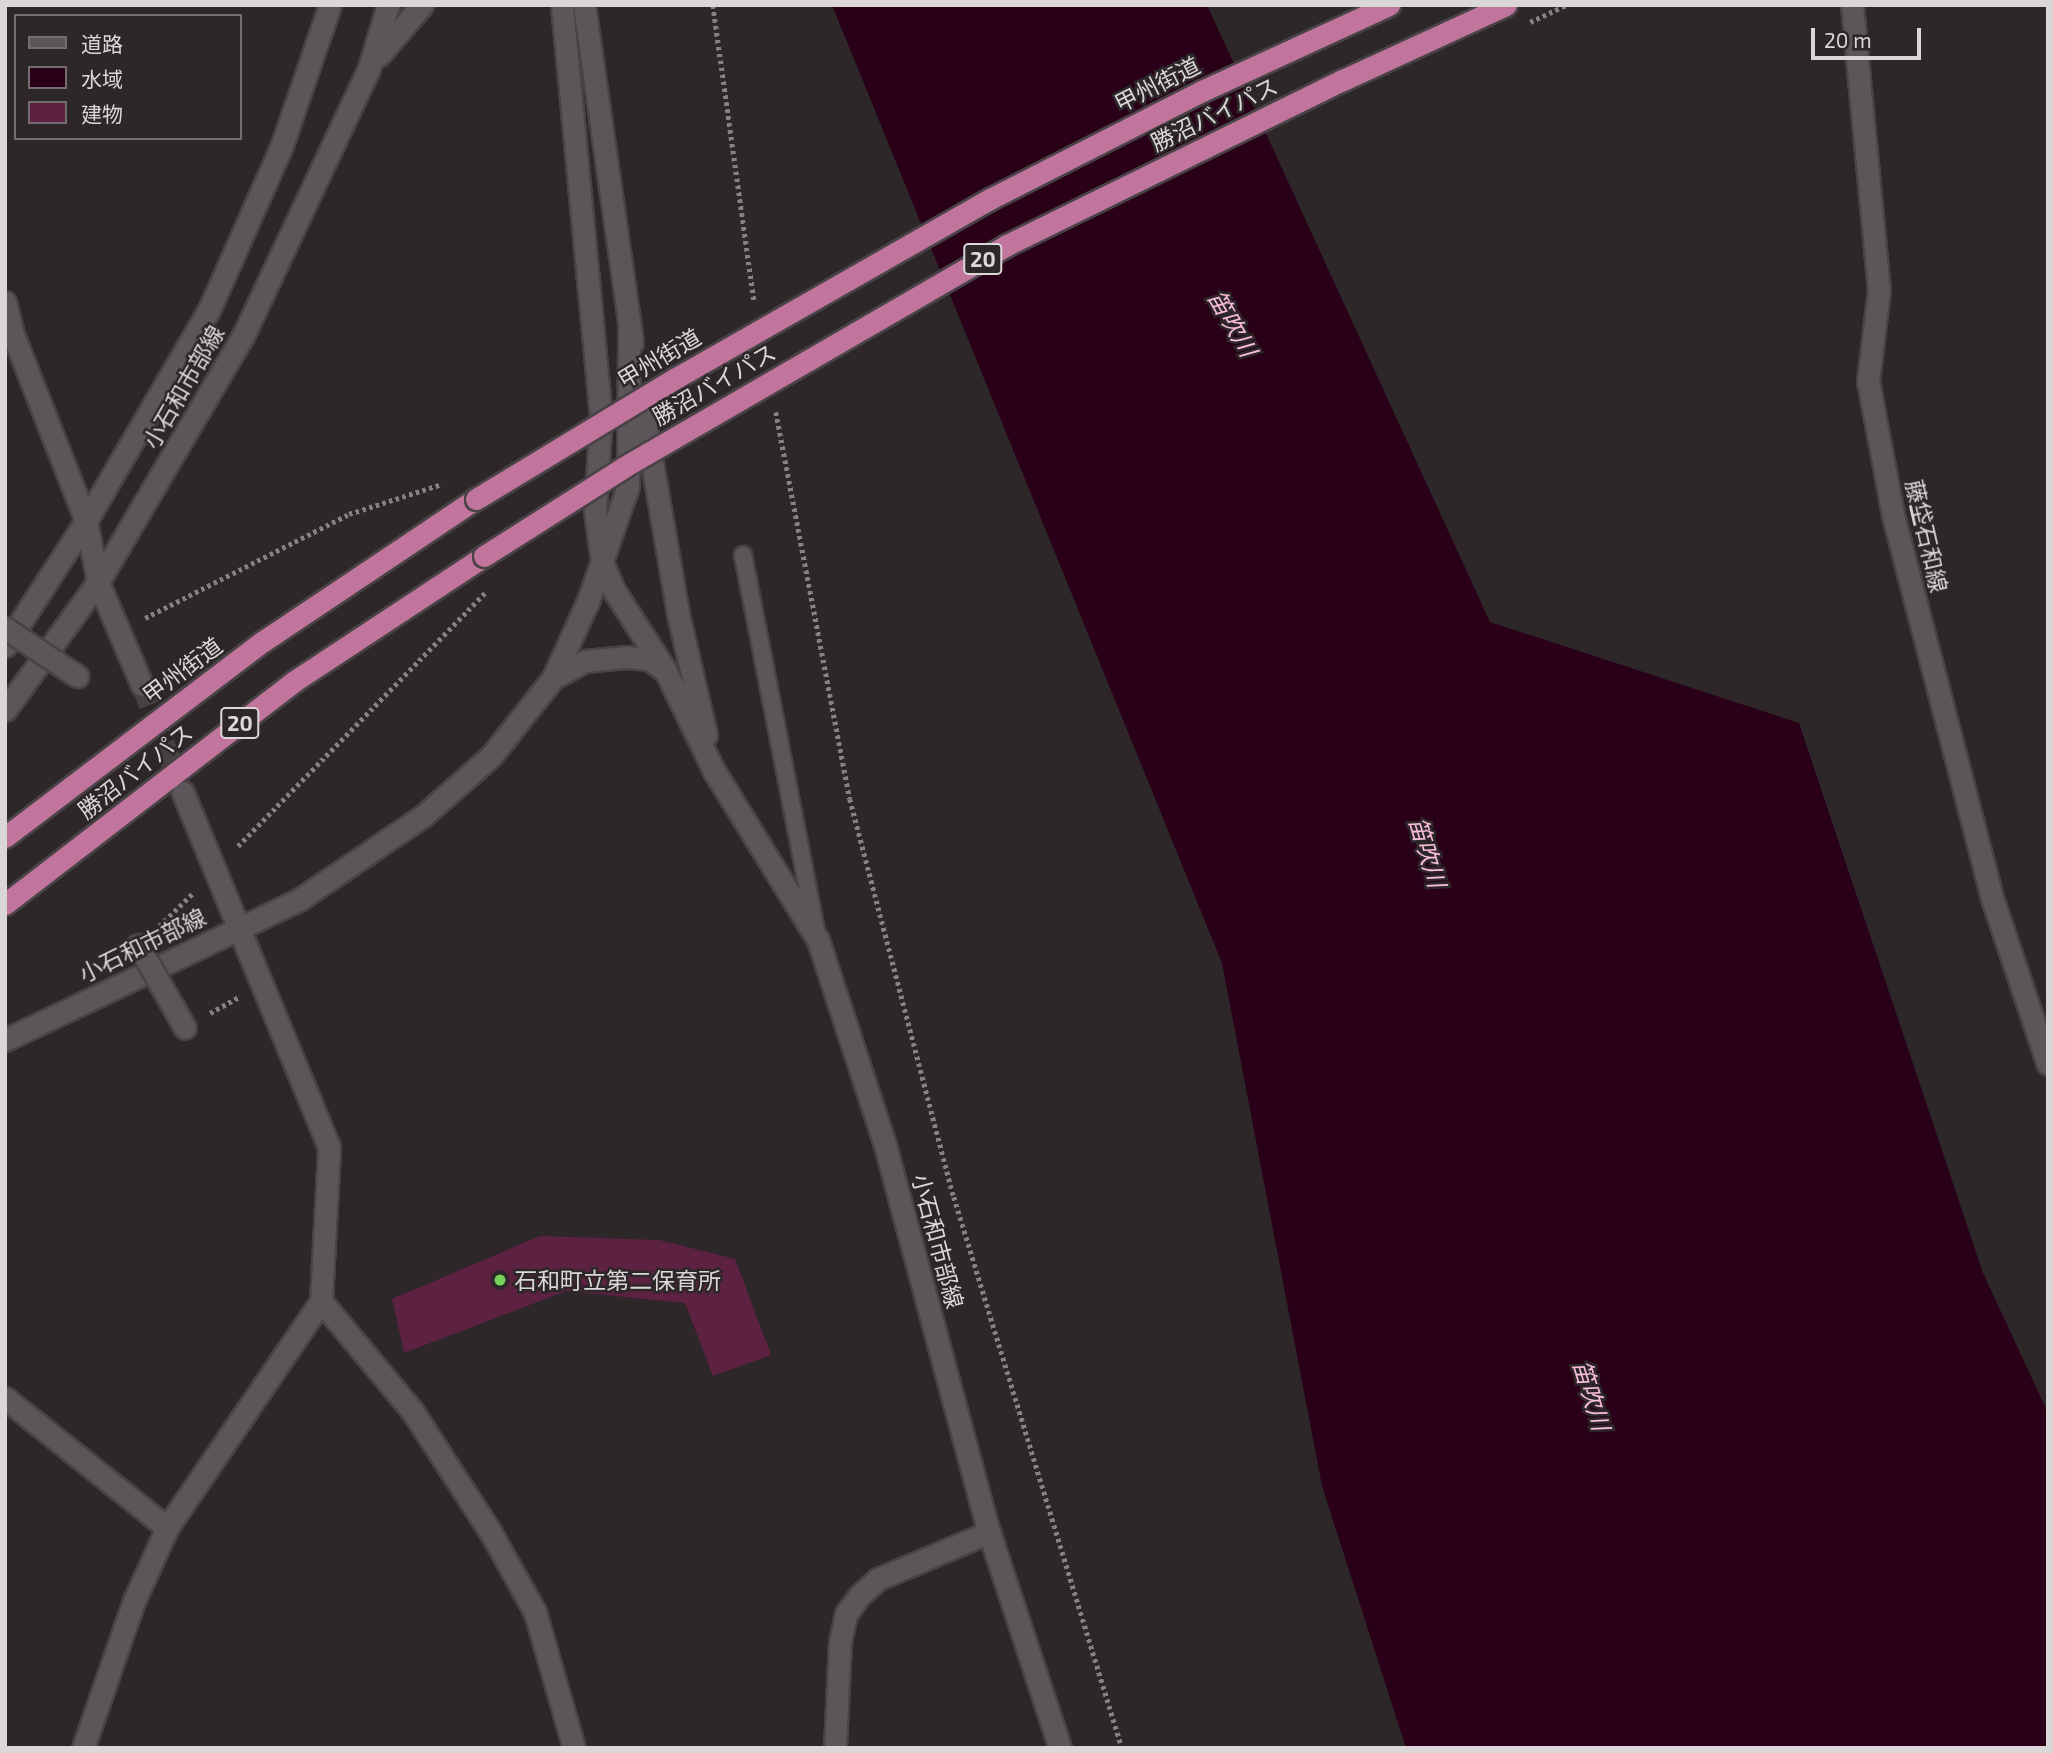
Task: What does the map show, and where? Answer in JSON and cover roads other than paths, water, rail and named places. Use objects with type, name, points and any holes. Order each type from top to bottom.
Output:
[{"type":"highway","name":"甲州街道","points":[[5,837],[262,642],[476,499],[676,378],[990,199],[1202,90],[1388,5]]},
{"type":"highway","name":"勝沼バイパス","points":[[5,904],[293,682],[624,467],[1007,245],[1343,80],[1506,5]]},
{"type":"main road","points":[[5,646],[86,521],[209,310],[282,145],[330,5]]},
{"type":"main road","name":"小石和市部線","points":[[5,709],[98,582],[243,336],[369,68],[388,5]]},
{"type":"main road","name":"小石和市部線","points":[[369,68],[422,5]]},
{"type":"main road","name":"小石和市部線","points":[[562,5],[601,415],[595,511],[602,562],[615,592],[665,670],[715,771],[818,940],[885,1145],[989,1532],[1060,1748]]},
{"type":"main road","name":"藤垈石和線","points":[[1853,5],[1879,289],[1868,381],[1875,421],[1893,515],[1991,895],[2048,1064]]},
{"type":"main road","name":"小石和市部線","points":[[580,7],[629,330],[679,618],[715,771]]},
{"type":"main road","points":[[5,302],[14,337],[86,521],[98,582],[142,685]]},
{"type":"main road","name":"小石和市部線","points":[[5,1041],[300,899],[423,816],[492,755],[553,678],[602,562],[628,486],[629,330]]},
{"type":"main road","points":[[5,628],[77,676]]},
{"type":"main road","name":"小石和市部線","points":[[553,678],[585,661],[626,657],[649,659],[665,670]]},
{"type":"main road","points":[[83,1748],[134,1601],[167,1528],[321,1301],[329,1147],[264,983],[183,792]]},
{"type":"main road","points":[[138,945],[185,1028]]},
{"type":"main road","points":[[321,1301],[413,1412],[497,1544],[535,1612],[573,1748]]},
{"type":"main road","points":[[5,1398],[167,1528]]},
{"type":"main road","points":[[835,1748],[840,1642],[846,1614],[859,1596],[878,1579],[989,1532]]},
{"type":"lane","points":[[743,555],[818,940]]},
{"type":"water","name":"笛吹川","points":[[832,5],[1207,5],[1490,622],[1799,723],[1983,1273],[2048,1413],[2048,1748],[1406,1748],[1322,1486],[1222,963]]},
{"type":"tunnel","points":[[142,685],[181,787]]},
{"type":"place","name":"石和町立第二保育所","points":[[500,1280]]}]
